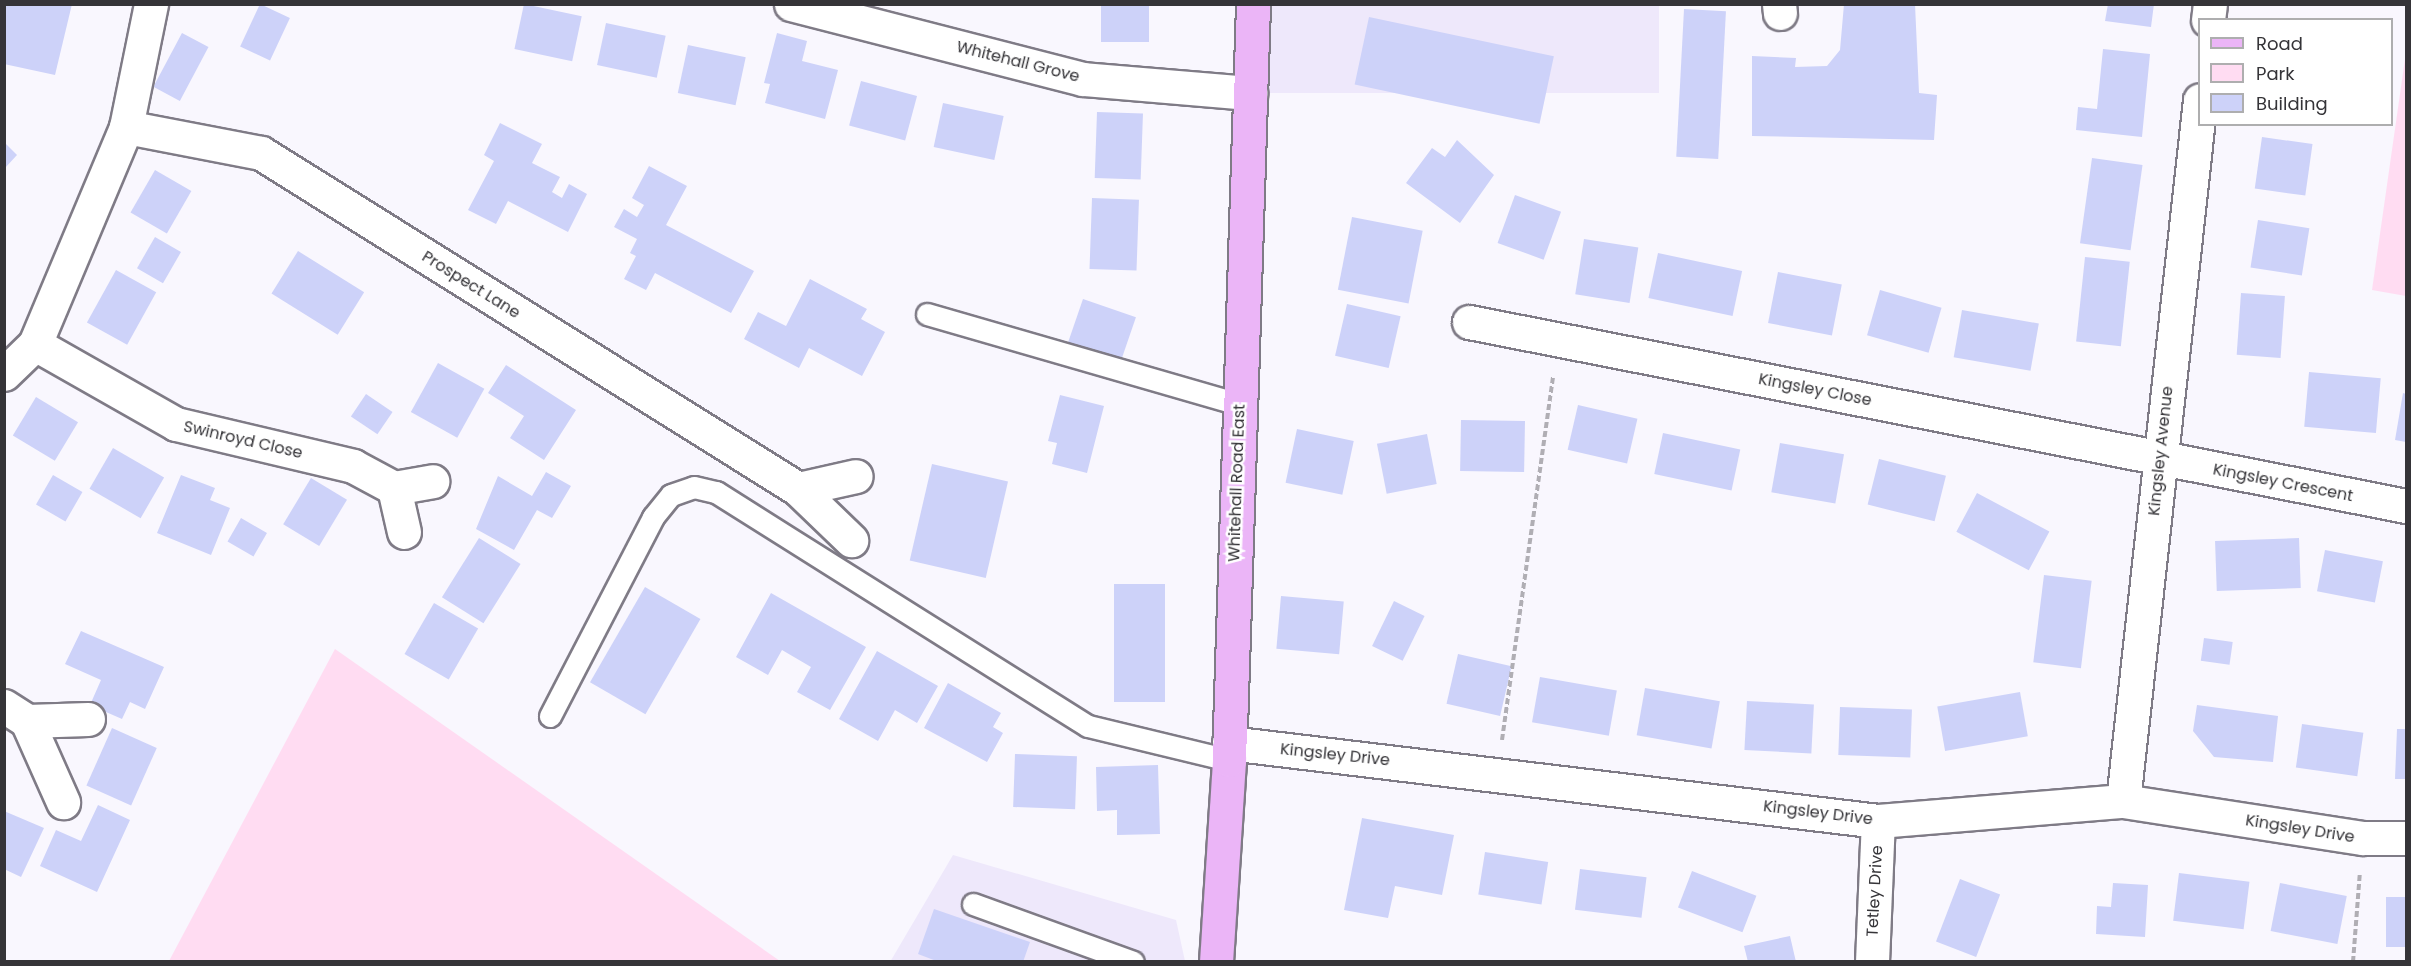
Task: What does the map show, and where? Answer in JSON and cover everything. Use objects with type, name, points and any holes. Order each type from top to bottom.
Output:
[{"type":"main road","name":"Whitehall Road East","points":[[1216,962],[1229,752],[1253,4]]},
{"type":"street","points":[[4,374],[35,344],[126,127],[151,4]]},
{"type":"street","name":"Whitehall Grove","points":[[806,6],[1083,79],[1250,93]]},
{"type":"street","name":"Kingsley Avenue","points":[[2123,801],[2198,109]]},
{"type":"street","name":"Prospect Lane","points":[[126,127],[261,153],[798,489],[851,540]]},
{"type":"street","name":"Kingsley Close","points":[[1469,322],[2160,459]]},
{"type":"street","name":"Swinroyd Close","points":[[35,344],[176,424],[353,466],[394,488]]},
{"type":"street","name":"Kingsley Crescent","points":[[2160,459],[2406,506]]},
{"type":"street","points":[[798,489],[856,476]]},
{"type":"street","points":[[404,532],[394,488],[432,481]]},
{"type":"street","points":[[16,714],[88,719]]},
{"type":"street","points":[[16,714],[63,802]]},
{"type":"street","name":"Kingsley Drive","points":[[1229,752],[1497,773],[1878,821],[2123,801],[2363,838],[2406,838]]},
{"type":"street","name":"Tetley Drive","points":[[1872,962],[1878,821]]},
{"type":"lane","points":[[927,314],[1239,404]]},
{"type":"lane","points":[[550,716],[653,518],[671,495],[694,487],[716,492],[1088,726],[1229,752]]},
{"type":"lane","points":[[973,904],[1133,962]]},
{"type":"path","points":[[1497,773],[1558,339]]},
{"type":"path","points":[[2353,962],[2363,838]]},
{"type":"shaded area","points":[[1253,5],[1659,5],[1659,93],[1253,93]]},
{"type":"shaded area","points":[[953,855],[1176,920],[1185,961],[890,962]]},
{"type":"green space","points":[[2406,52],[2406,296],[2372,290]]},
{"type":"green space","points":[[335,649],[780,961],[169,961]]},
{"type":"building","points":[[4,4],[72,4],[55,75],[4,64]]},
{"type":"building","points":[[260,4],[290,18],[270,61],[240,47]]},
{"type":"building","points":[[524,4],[582,16],[572,61],[514,49]]},
{"type":"building","points":[[1101,4],[1149,4],[1149,42],[1101,42]]},
{"type":"building","points":[[1844,4],[1915,4],[1919,93],[1937,95],[1934,140],[1752,136],[1752,56],[1796,58],[1795,67],[1827,66],[1840,50]]},
{"type":"building","points":[[2108,4],[2154,4],[2151,27],[2105,21]]},
{"type":"building","points":[[1684,9],[1726,11],[1718,159],[1676,157]]},
{"type":"building","points":[[1369,17],[1554,56],[1540,124],[1355,84]]},
{"type":"building","points":[[606,23],[666,36],[657,78],[597,65]]},
{"type":"building","points":[[182,33],[208,47],[180,101],[153,87]]},
{"type":"building","points":[[777,33],[807,41],[802,61],[838,70],[825,119],[765,103],[770,84],[764,83]]},
{"type":"building","points":[[688,45],[746,57],[736,105],[678,93]]},
{"type":"building","points":[[2103,49],[2150,54],[2142,137],[2076,130],[2078,107],[2097,109]]},
{"type":"building","points":[[861,81],[917,96],[905,140],[849,125]]},
{"type":"building","points":[[943,103],[1004,116],[994,160],[934,147]]},
{"type":"building","points":[[1097,112],[1143,114],[1141,180],[1095,178]]},
{"type":"building","points":[[500,123],[542,144],[532,163],[560,177],[552,192],[562,198],[569,184],[587,194],[568,232],[508,201],[496,224],[468,210],[494,161],[484,155]]},
{"type":"building","points":[[2262,137],[2313,144],[2305,196],[2255,188]]},
{"type":"building","points":[[1457,140],[1494,175],[1460,223],[1406,183],[1432,148],[1445,157]]},
{"type":"building","points":[[5,143],[17,155],[5,168]]},
{"type":"building","points":[[2092,158],[2143,165],[2131,250],[2080,243]]},
{"type":"building","points":[[649,166],[687,186],[666,225],[754,271],[731,313],[655,273],[646,290],[624,279],[636,256],[630,253],[637,239],[614,227],[624,209],[637,217],[644,205],[632,198]]},
{"type":"building","points":[[155,170],[191,191],[167,233],[130,212]]},
{"type":"building","points":[[1515,195],[1561,212],[1544,260],[1498,243]]},
{"type":"building","points":[[1092,198],[1139,200],[1136,271],[1090,269]]},
{"type":"building","points":[[1352,217],[1423,231],[1409,303],[1338,290]]},
{"type":"building","points":[[2258,220],[2309,228],[2302,276],[2250,267]]},
{"type":"building","points":[[155,237],[181,252],[163,283],[137,268]]},
{"type":"building","points":[[1584,239],[1638,248],[1630,303],[1575,294]]},
{"type":"building","points":[[298,251],[364,292],[338,335],[272,293]]},
{"type":"building","points":[[1658,253],[1742,271],[1733,316],[1648,298]]},
{"type":"building","points":[[2085,257],[2130,262],[2121,346],[2076,342]]},
{"type":"building","points":[[116,270],[156,292],[127,345],[87,322]]},
{"type":"building","points":[[1778,272],[1842,284],[1832,335],[1768,323]]},
{"type":"building","points":[[810,279],[867,309],[861,319],[885,332],[862,376],[809,348],[799,368],[744,339],[758,312],[786,326]]},
{"type":"building","points":[[1880,290],[1942,308],[1929,353],[1867,335]]},
{"type":"building","points":[[2241,293],[2285,296],[2281,358],[2237,355]]},
{"type":"building","points":[[1083,299],[1136,317],[1119,366],[1066,348]]},
{"type":"building","points":[[1347,304],[1401,316],[1389,368],[1335,356]]},
{"type":"building","points":[[1962,310],[2039,324],[2030,371],[1954,357]]},
{"type":"building","points":[[438,363],[484,389],[457,438],[411,412]]},
{"type":"building","points":[[506,365],[576,410],[544,460],[510,438],[524,416],[488,393]]},
{"type":"building","points":[[2309,372],[2381,378],[2376,433],[2304,427]]},
{"type":"building","points":[[2403,393],[2406,394],[2406,442],[2395,440]]},
{"type":"building","points":[[366,394],[393,412],[377,434],[351,416]]},
{"type":"building","points":[[1060,395],[1104,406],[1087,473],[1052,464],[1057,443],[1048,441]]},
{"type":"building","points":[[36,397],[78,422],[55,461],[13,436]]},
{"type":"building","points":[[1578,405],[1637,419],[1627,464],[1568,450]]},
{"type":"building","points":[[1461,420],[1525,421],[1524,472],[1460,471]]},
{"type":"building","points":[[1297,429],[1354,441],[1342,495],[1286,483]]},
{"type":"building","points":[[1663,433],[1740,449],[1732,491],[1654,474]]},
{"type":"building","points":[[1427,434],[1437,484],[1387,494],[1377,444]]},
{"type":"building","points":[[1780,443],[1844,454],[1835,504],[1771,492]]},
{"type":"building","points":[[113,448],[164,478],[141,518],[90,489]]},
{"type":"building","points":[[1879,459],[1946,476],[1935,521],[1868,505]]},
{"type":"building","points":[[932,464],[1008,482],[986,578],[910,560]]},
{"type":"building","points":[[546,472],[571,486],[552,518],[537,510],[514,550],[476,529],[498,476],[532,496]]},
{"type":"building","points":[[53,475],[82,492],[65,521],[36,504]]},
{"type":"building","points":[[181,475],[215,488],[210,500],[230,508],[211,555],[157,533]]},
{"type":"building","points":[[311,478],[347,500],[319,546],[283,524]]},
{"type":"building","points":[[1977,493],[2049,531],[2029,570],[1956,532]]},
{"type":"building","points":[[241,518],[267,533],[253,556],[227,541]]},
{"type":"building","points":[[479,538],[521,564],[483,623],[442,597]]},
{"type":"building","points":[[2299,538],[2301,588],[2217,591],[2215,541]]},
{"type":"building","points":[[2325,550],[2383,561],[2375,602],[2317,591]]},
{"type":"building","points":[[2044,575],[2092,581],[2081,668],[2033,662]]},
{"type":"building","points":[[1114,584],[1165,584],[1165,702],[1114,702]]},
{"type":"building","points":[[645,587],[700,619],[645,714],[590,682]]},
{"type":"building","points":[[771,593],[866,647],[830,710],[797,692],[811,667],[782,650],[768,675],[736,657]]},
{"type":"building","points":[[1281,596],[1344,601],[1339,654],[1276,649]]},
{"type":"building","points":[[1394,601],[1425,616],[1403,661],[1372,646]]},
{"type":"building","points":[[434,603],[478,628],[449,680],[404,654]]},
{"type":"building","points":[[81,631],[164,667],[145,709],[130,702],[122,719],[90,705],[101,680],[65,664]]},
{"type":"building","points":[[2204,638],[2233,642],[2230,665],[2201,661]]},
{"type":"building","points":[[877,651],[938,686],[917,723],[895,710],[878,741],[839,719]]},
{"type":"building","points":[[1458,654],[1512,666],[1500,716],[1447,704]]},
{"type":"building","points":[[1540,677],[1617,691],[1609,736],[1532,722]]},
{"type":"building","points":[[948,683],[1001,713],[993,727],[1003,733],[987,762],[924,728]]},
{"type":"building","points":[[1645,688],[1720,701],[1712,748],[1637,735]]},
{"type":"building","points":[[2020,692],[2028,736],[1945,751],[1937,707]]},
{"type":"building","points":[[1747,701],[1814,705],[1811,753],[1744,750]]},
{"type":"building","points":[[2197,705],[2278,716],[2273,762],[2214,757],[2193,731]]},
{"type":"building","points":[[1840,707],[1912,710],[1910,757],[1838,755]]},
{"type":"building","points":[[2302,724],[2363,733],[2357,776],[2296,768]]},
{"type":"building","points":[[112,728],[157,748],[131,805],[86,786]]},
{"type":"building","points":[[2397,729],[2406,729],[2406,779],[2395,779]]},
{"type":"building","points":[[1015,754],[1077,756],[1075,809],[1013,807]]},
{"type":"building","points":[[1158,765],[1160,834],[1117,835],[1117,810],[1097,811],[1096,767]]},
{"type":"building","points":[[98,805],[130,820],[97,892],[40,866],[56,830],[81,841]]},
{"type":"building","points":[[4,811],[44,828],[21,877],[4,869]]},
{"type":"building","points":[[1362,818],[1454,835],[1442,895],[1395,886],[1388,918],[1344,910]]},
{"type":"building","points":[[1485,852],[1548,862],[1541,904],[1478,894]]},
{"type":"building","points":[[1580,869],[1647,877],[1642,918],[1575,910]]},
{"type":"building","points":[[1692,871],[1756,896],[1742,932],[1678,907]]},
{"type":"building","points":[[2179,873],[2249,882],[2244,929],[2173,921]]},
{"type":"building","points":[[1960,879],[2000,894],[1976,957],[1936,942]]},
{"type":"building","points":[[2113,883],[2148,885],[2145,937],[2096,934],[2097,906],[2111,907]]},
{"type":"building","points":[[2280,883],[2347,896],[2337,944],[2271,931]]},
{"type":"building","points":[[2386,897],[2406,897],[2406,947],[2386,947]]},
{"type":"building","points":[[934,909],[1030,942],[1023,962],[939,962],[918,954]]},
{"type":"building","points":[[1790,936],[1796,962],[1748,962],[1744,946]]}]
